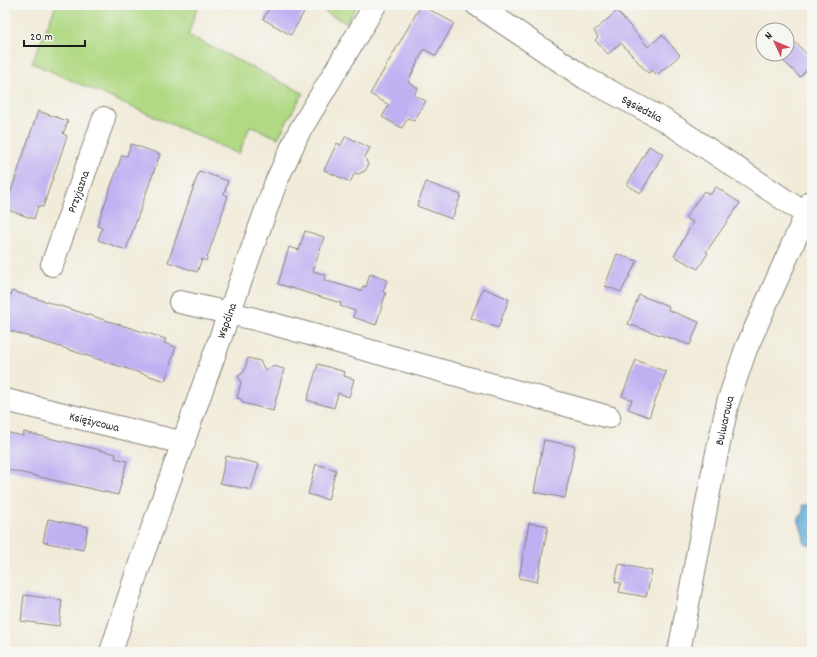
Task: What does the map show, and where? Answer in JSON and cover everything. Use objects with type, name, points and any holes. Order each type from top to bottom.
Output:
[{"type":"street","name":"Wspólna","points":[[111,652],[141,560],[184,443],[228,314],[264,213],[287,156],[319,97],[375,5]]},
{"type":"street","name":"Sąsiedzka","points":[[477,5],[585,78],[666,121],[809,208]]},
{"type":"street","name":"Przyjazna","points":[[52,265],[104,118]]},
{"type":"street","name":"Bulwarowa","points":[[679,652],[712,476],[728,402],[746,349],[809,208]]},
{"type":"street","points":[[180,302],[255,319],[609,418]]},
{"type":"street","name":"Księżycowa","points":[[5,400],[184,443]]},
{"type":"green space","points":[[56,5],[198,5],[188,35],[303,93],[278,138],[250,126],[239,154],[32,63]]},
{"type":"green space","points":[[313,5],[358,5],[346,23]]},
{"type":"water","points":[[811,500],[812,546],[804,543],[803,534],[798,519],[803,513],[802,505],[807,505]]},
{"type":"building","points":[[271,5],[308,5],[291,35],[263,19]]},
{"type":"building","points":[[421,5],[454,23],[436,56],[424,49],[408,82],[418,88],[414,95],[426,101],[414,121],[408,118],[402,128],[382,117],[389,105],[370,94]]},
{"type":"building","points":[[617,11],[648,47],[662,35],[680,55],[657,75],[652,70],[648,73],[621,43],[608,54],[595,40],[598,37],[594,31]]},
{"type":"building","points":[[795,43],[812,59],[812,64],[800,77],[784,62],[795,62]]},
{"type":"building","points":[[38,111],[68,121],[63,134],[67,136],[43,207],[38,206],[34,219],[5,209]]},
{"type":"building","points":[[346,136],[370,148],[365,157],[368,165],[365,171],[358,174],[355,173],[350,182],[324,170],[337,143],[341,145]]},
{"type":"building","points":[[131,144],[160,154],[126,250],[98,240],[102,228],[97,226],[122,155],[127,156]]},
{"type":"building","points":[[649,146],[663,154],[641,193],[627,185]]},
{"type":"building","points":[[199,171],[228,181],[224,194],[228,196],[206,261],[202,259],[197,272],[168,262]]},
{"type":"building","points":[[426,182],[461,195],[452,219],[417,206]]},
{"type":"building","points":[[716,187],[740,203],[706,252],[708,253],[698,269],[674,256],[693,222],[685,218],[704,191],[710,195]]},
{"type":"building","points":[[305,231],[324,237],[313,271],[326,275],[324,280],[361,291],[363,286],[366,287],[370,274],[387,280],[383,292],[386,293],[376,325],[353,317],[355,311],[340,306],[341,303],[278,284],[289,247],[299,250]]},
{"type":"building","points":[[617,254],[637,261],[621,292],[605,286]]},
{"type":"building","points":[[483,288],[509,299],[498,328],[471,318]]},
{"type":"building","points":[[12,291],[166,339],[164,343],[176,347],[165,381],[5,329],[5,293],[11,295]]},
{"type":"building","points":[[639,295],[669,306],[668,310],[699,322],[690,345],[628,324]]},
{"type":"building","points":[[248,358],[260,361],[265,370],[274,366],[284,369],[273,411],[243,403],[241,399],[237,398],[241,382],[238,376],[244,372]]},
{"type":"building","points":[[636,360],[666,372],[649,417],[628,409],[632,400],[622,396]]},
{"type":"building","points":[[318,364],[345,372],[344,376],[354,379],[349,397],[338,393],[334,408],[307,400]]},
{"type":"building","points":[[5,432],[23,436],[24,432],[116,454],[115,458],[127,461],[118,495],[5,469]]},
{"type":"building","points":[[544,440],[575,446],[565,498],[534,492]]},
{"type":"building","points":[[226,456],[259,464],[251,490],[220,483]]},
{"type":"building","points":[[316,464],[336,470],[328,500],[308,494]]},
{"type":"building","points":[[48,519],[88,527],[83,550],[43,542]]},
{"type":"building","points":[[529,523],[548,526],[537,582],[519,578]]},
{"type":"building","points":[[619,564],[652,571],[646,597],[619,592],[621,583],[615,582]]},
{"type":"building","points":[[24,595],[62,600],[59,626],[21,621]]}]
